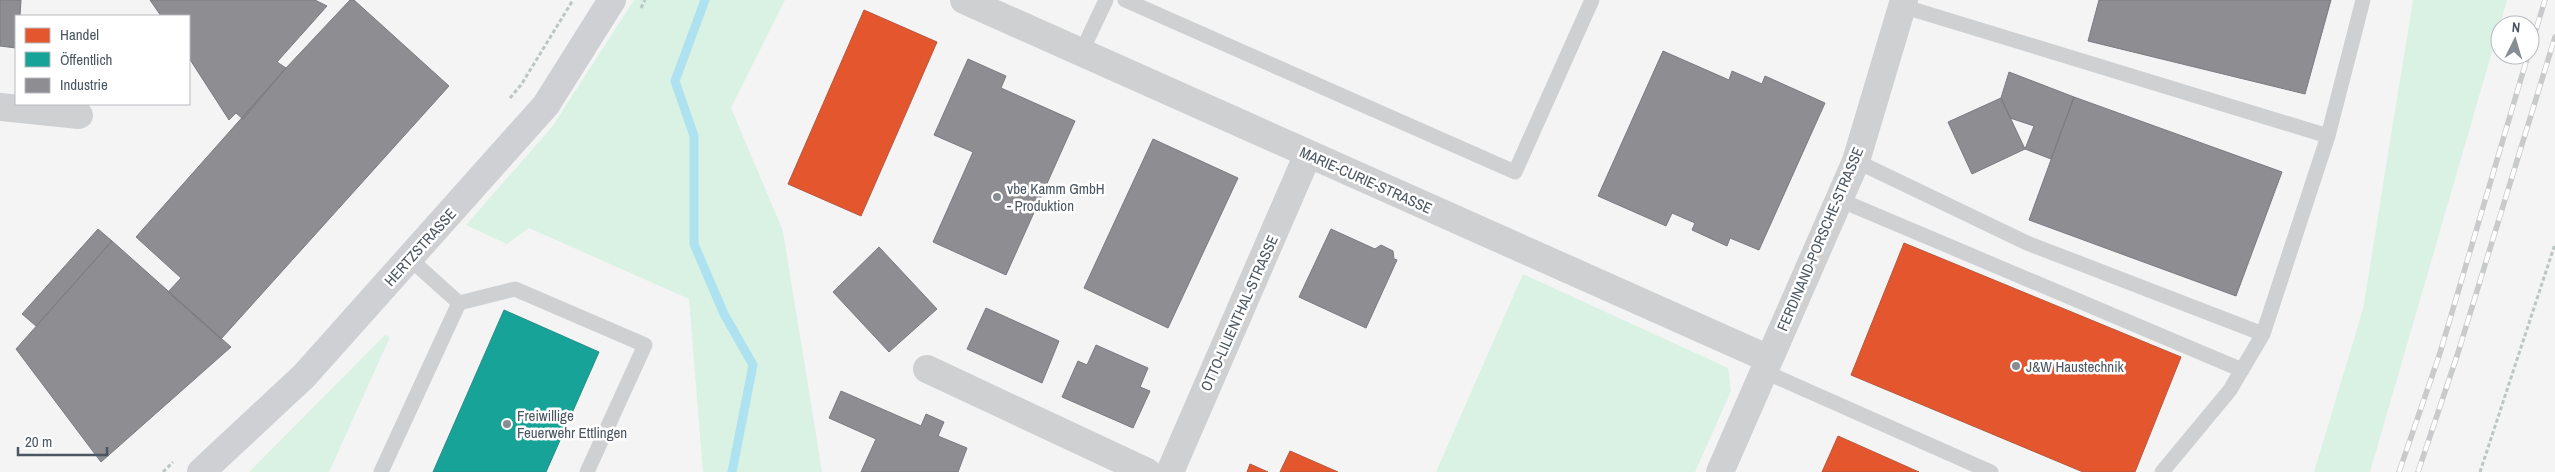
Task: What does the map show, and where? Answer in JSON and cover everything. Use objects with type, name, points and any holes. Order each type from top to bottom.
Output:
[{"type":"street","name":"HERTZSTRASSE","points":[[201,472],[304,376],[546,105],[612,0]]},
{"type":"street","name":"MARIE-CURIE-STRASSE","points":[[964,0],[1308,154],[1766,365]]},
{"type":"street","name":"FERDINAND-PORSCHE-STRASSE","points":[[1720,472],[1856,161],[1903,3]]},
{"type":"street","points":[[0,107],[79,115]]},
{"type":"street","name":"OTTO-LILIENTHAL-STRASSE","points":[[1170,472],[1308,154]]},
{"type":"street","points":[[927,368],[1148,472]]},
{"type":"lane","points":[[1081,53],[1106,0]]},
{"type":"lane","points":[[1125,0],[1515,172],[1592,0]]},
{"type":"lane","points":[[2162,472],[2230,390],[2263,334],[2328,136],[2363,0]]},
{"type":"lane","points":[[1903,3],[2328,136]]},
{"type":"lane","points":[[1856,161],[2027,243],[2263,334]]},
{"type":"lane","points":[[1840,200],[2242,370]]},
{"type":"lane","points":[[410,259],[459,303]]},
{"type":"lane","points":[[459,303],[515,289],[645,345],[587,472]]},
{"type":"lane","points":[[381,472],[459,303]]},
{"type":"lane","points":[[1766,365],[1991,472]]},
{"type":"path","points":[[508,100],[522,85],[572,0]]},
{"type":"path","points":[[2480,472],[2555,244]]},
{"type":"path","points":[[2551,258],[2555,262]]},
{"type":"path","points":[[163,472],[178,458]]},
{"type":"green space","points":[[634,0],[785,0],[731,108],[783,231],[822,472],[703,472],[689,299],[529,228],[507,244],[466,225],[552,127]]},
{"type":"green space","points":[[2413,0],[2507,0],[2503,15],[2490,15],[2490,59],[2370,472],[2314,472],[2363,309]]},
{"type":"green space","points":[[1523,274],[1728,368],[1731,391],[1695,472],[1436,472]]},
{"type":"green space","points":[[385,335],[390,337],[329,472],[249,472]]},
{"type":"building: Handel","points":[[864,10],[937,42],[861,216],[788,184]]},
{"type":"building: Handel","name":"J&W Haustechnik","points":[[1904,243],[2181,357],[2135,472],[2083,472],[1851,375]]},
{"type":"building: Handel","points":[[1838,436],[1919,472],[1822,472]]},
{"type":"building: Handel","points":[[1290,451],[1338,472],[1280,472]]},
{"type":"building: Handel","points":[[1250,464],[1268,472],[1247,472]]},
{"type":"building: Öffentlich","points":[[504,310],[599,352],[546,472],[433,472]]},
{"type":"building: Industrie","points":[[0,0],[21,0],[20,15],[15,15],[15,48],[0,46]]},
{"type":"building: Industrie","points":[[150,0],[315,0],[327,6],[277,62],[286,68],[243,119],[236,113],[229,120],[190,60],[190,15],[160,15]]},
{"type":"building: Industrie","points":[[350,0],[354,0],[449,86],[221,339],[168,292],[181,278],[136,237],[286,68]]},
{"type":"building: Industrie","points":[[2099,0],[2331,0],[2305,94],[2088,41]]},
{"type":"building: Industrie","points":[[1663,51],[1729,80],[1732,71],[1762,84],[1765,76],[1825,103],[1759,250],[1730,238],[1727,246],[1692,230],[1695,223],[1672,213],[1666,226],[1598,196]]},
{"type":"building: Industrie","name":"vbe Kamm GmbH - Produktion","points":[[968,59],[1006,76],[1001,88],[1075,121],[1006,275],[933,242],[973,152],[934,135]]},
{"type":"building: Industrie","points":[[2009,72],[2074,97],[2051,159],[2025,149],[2034,126],[2010,118],[2001,98]]},
{"type":"building: Industrie","points":[[2074,97],[2282,172],[2236,296],[2029,220]]},
{"type":"building: Industrie","points":[[2001,98],[2025,149],[1972,174],[1948,122]]},
{"type":"building: Industrie","points":[[1153,139],[1238,178],[1168,328],[1084,288]]},
{"type":"building: Industrie","points":[[98,229],[112,241],[36,326],[22,314]]},
{"type":"building: Industrie","points":[[1331,229],[1375,249],[1381,245],[1393,251],[1394,259],[1397,260],[1366,328],[1299,297]]},
{"type":"building: Industrie","points":[[112,241],[231,347],[101,462],[16,349]]},
{"type":"building: Industrie","points":[[879,247],[937,309],[889,352],[833,292]]},
{"type":"building: Industrie","points":[[986,308],[1059,341],[1042,383],[967,349]]},
{"type":"building: Industrie","points":[[1096,345],[1148,368],[1140,387],[1150,391],[1133,428],[1062,397],[1078,361],[1087,365]]},
{"type":"building: Industrie","points":[[841,391],[921,426],[926,414],[944,422],[938,436],[967,448],[958,472],[861,472],[876,439],[829,418]]},
{"type":"waterway","points":[[705,0],[675,81],[694,136],[694,244],[724,314],[753,365],[732,472]]},
{"type":"railway","points":[[2540,16],[2545,0]]},
{"type":"railway","points":[[2418,472],[2457,356],[2555,37]]},
{"type":"railway","points":[[2399,472],[2440,353],[2525,65]]},
{"type":"place","name":"vbe Kamm GmbH - Produktion","points":[[997,197]]},
{"type":"place","name":"J&W Haustechnik","points":[[2016,366]]},
{"type":"place","name":"Freiwillige Feuerwehr Ettlingen","points":[[507,424]]}]
